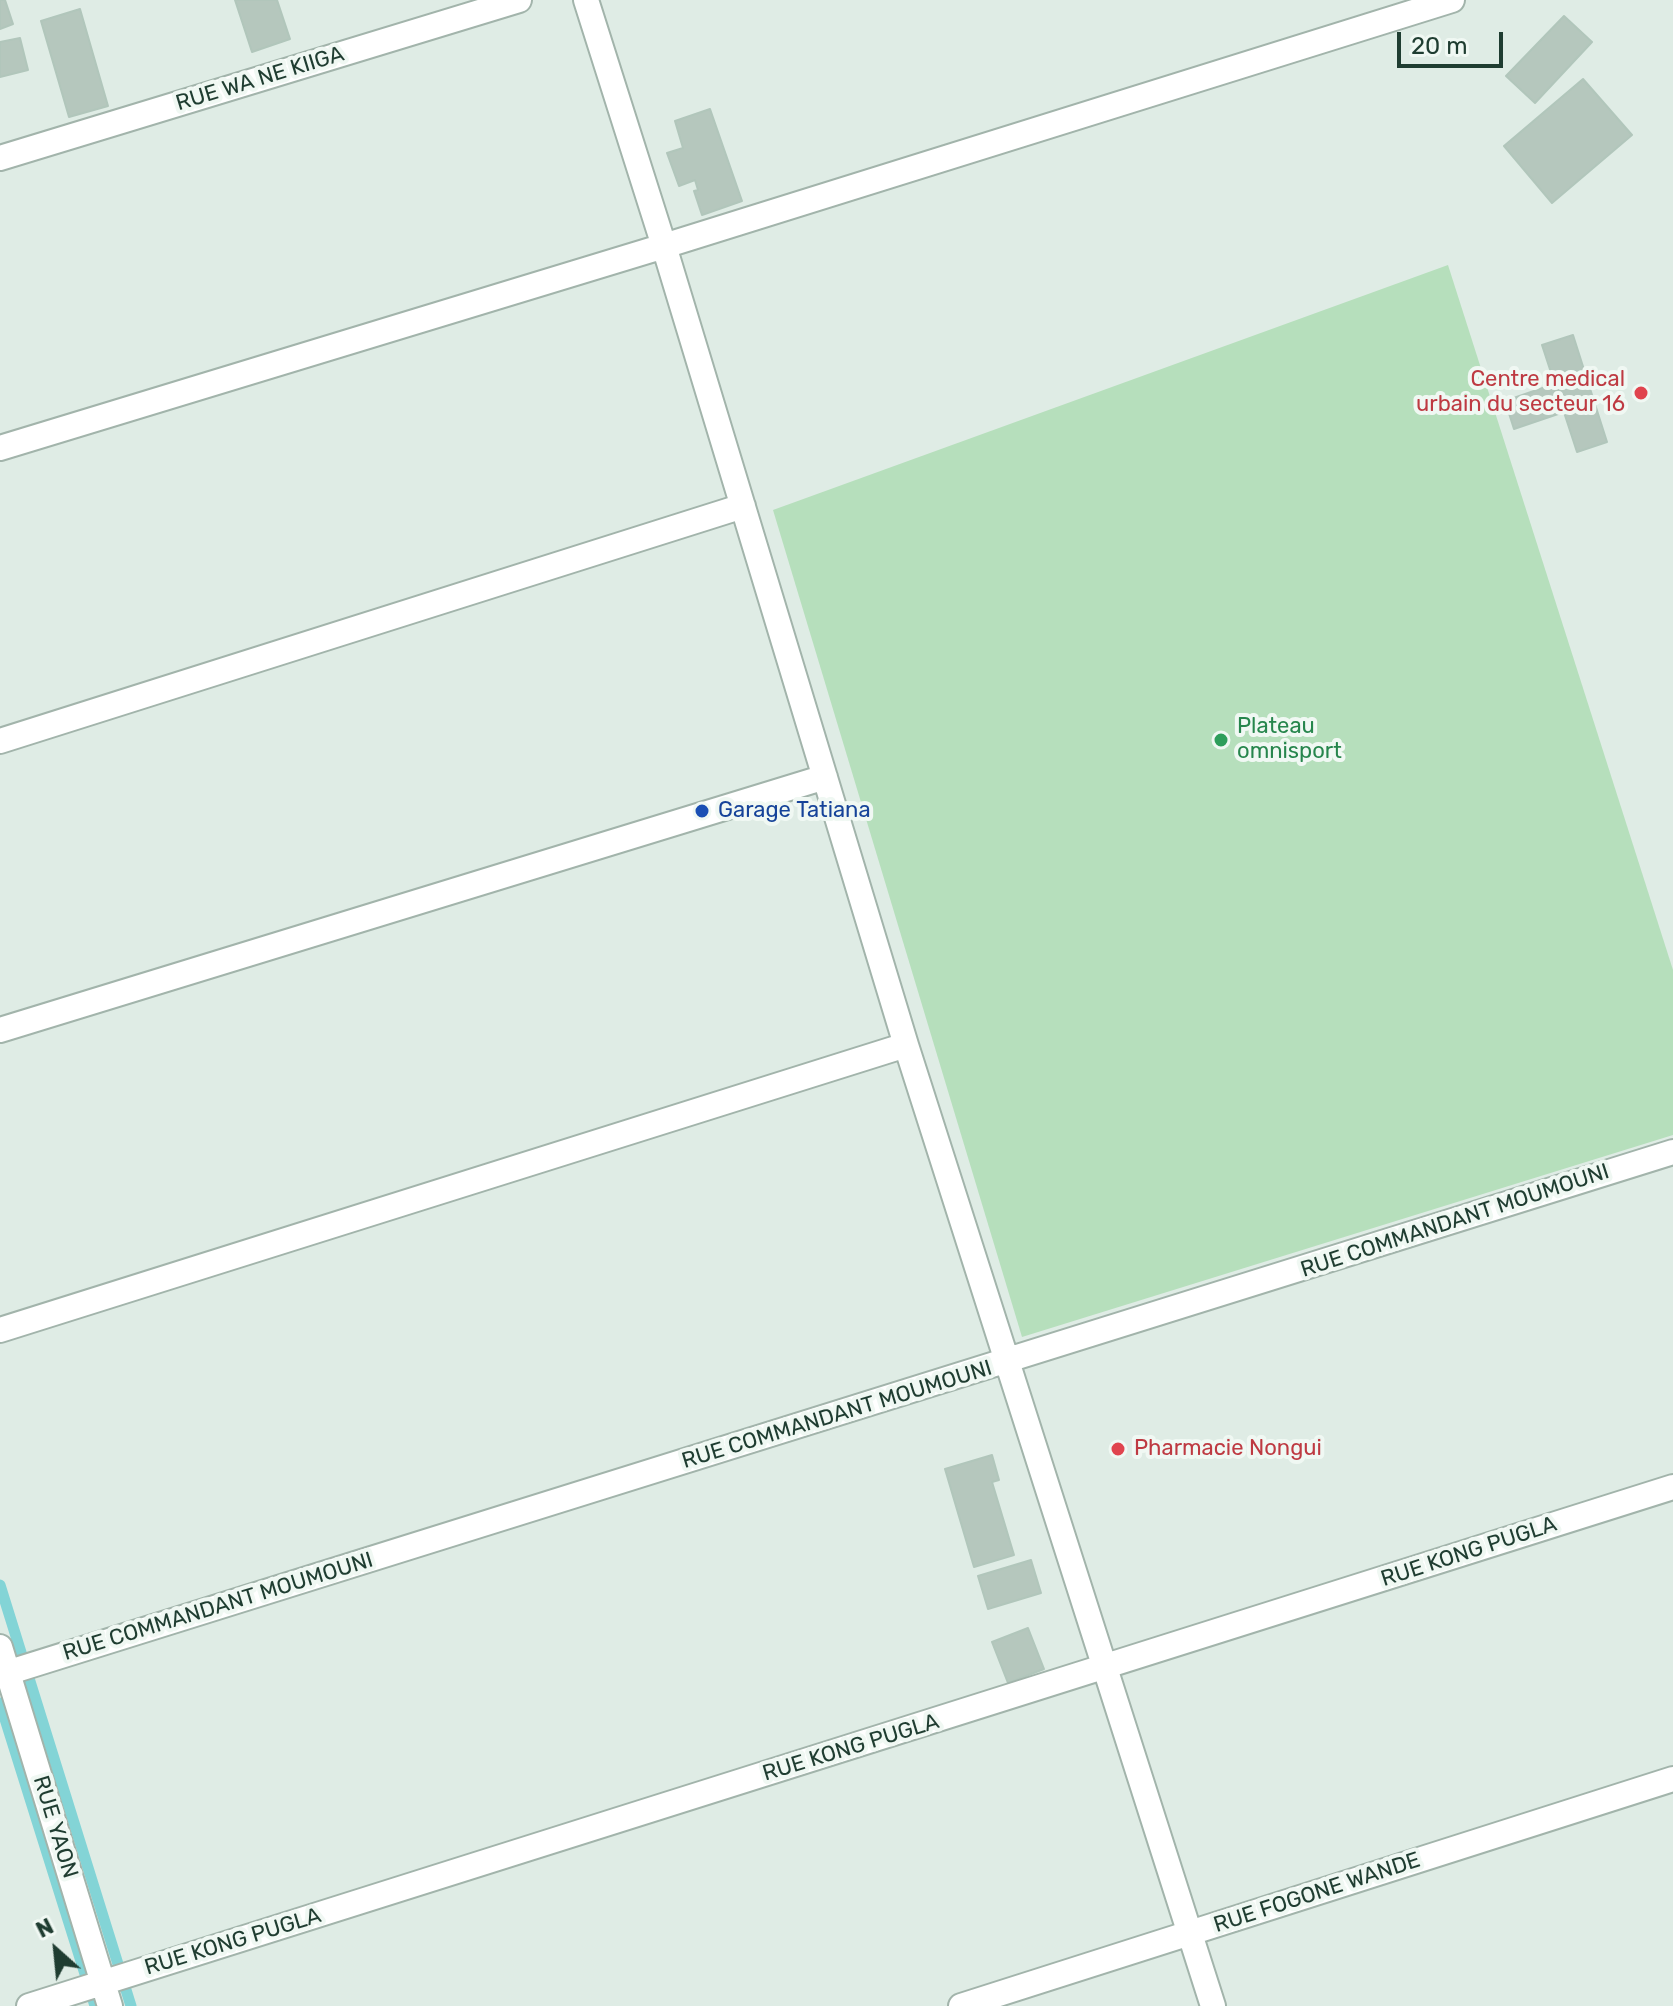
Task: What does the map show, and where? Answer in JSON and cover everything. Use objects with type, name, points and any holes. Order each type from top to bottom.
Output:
[{"type":"street","name":"RUE WA NE KIIGA","points":[[0,158],[519,0]]},
{"type":"street","points":[[586,0],[664,246],[906,1045],[1213,2006]]},
{"type":"street","points":[[0,448],[664,246],[1452,0]]},
{"type":"street","points":[[0,741],[743,506]]},
{"type":"street","points":[[0,1030],[825,777]]},
{"type":"street","points":[[0,1330],[906,1045]]},
{"type":"street","name":"RUE COMMANDANT MOUMOUNI","points":[[4,1674],[1673,1152]]},
{"type":"street","name":"RUE KONG PUGLA","points":[[29,2006],[106,1995],[1106,1668],[1673,1487]]},
{"type":"street","name":"RUE YAON","points":[[0,1647],[4,1674],[106,1995]]},
{"type":"street","name":"RUE FOGONE WANDE","points":[[961,2006],[1673,1779]]},
{"type":"green space","name":"Plateau omnisport","points":[[1448,265],[1673,970],[1673,1135],[1022,1337],[773,510]]},
{"type":"building","points":[[0,0],[5,0],[13,24],[0,29]]},
{"type":"building","points":[[235,0],[277,0],[290,39],[252,52]]},
{"type":"building","points":[[80,9],[108,106],[69,117],[41,21]]},
{"type":"building","points":[[1564,16],[1592,42],[1535,103],[1506,76]]},
{"type":"building","points":[[20,38],[28,70],[0,77],[0,42]]},
{"type":"building","points":[[1583,79],[1632,135],[1552,203],[1504,146]]},
{"type":"building","points":[[710,109],[742,201],[702,215],[694,191],[698,190],[695,180],[679,186],[667,153],[683,148],[675,121]]},
{"type":"building","points":[[1573,335],[1607,442],[1577,452],[1542,345]]},
{"type":"building","points":[[1554,384],[1564,412],[1514,429],[1505,401]]},
{"type":"building","points":[[992,1455],[999,1480],[992,1482],[1014,1555],[974,1567],[945,1469]]},
{"type":"building","points":[[1031,1560],[1041,1593],[988,1609],[978,1576]]},
{"type":"building","points":[[1028,1628],[1044,1669],[1008,1683],[992,1642]]},
{"type":"waterway","points":[[0,1585],[131,2006]]},
{"type":"waterway","points":[[0,1703],[95,2006]]},
{"type":"place","name":"Centre medical urbain du secteur 16","points":[[1641,393]]},
{"type":"place","name":"Plateau omnisport","points":[[1221,740]]},
{"type":"place","name":"Garage Tatiana","points":[[702,811]]},
{"type":"place","name":"Pharmacie Nongui","points":[[1118,1449]]}]
